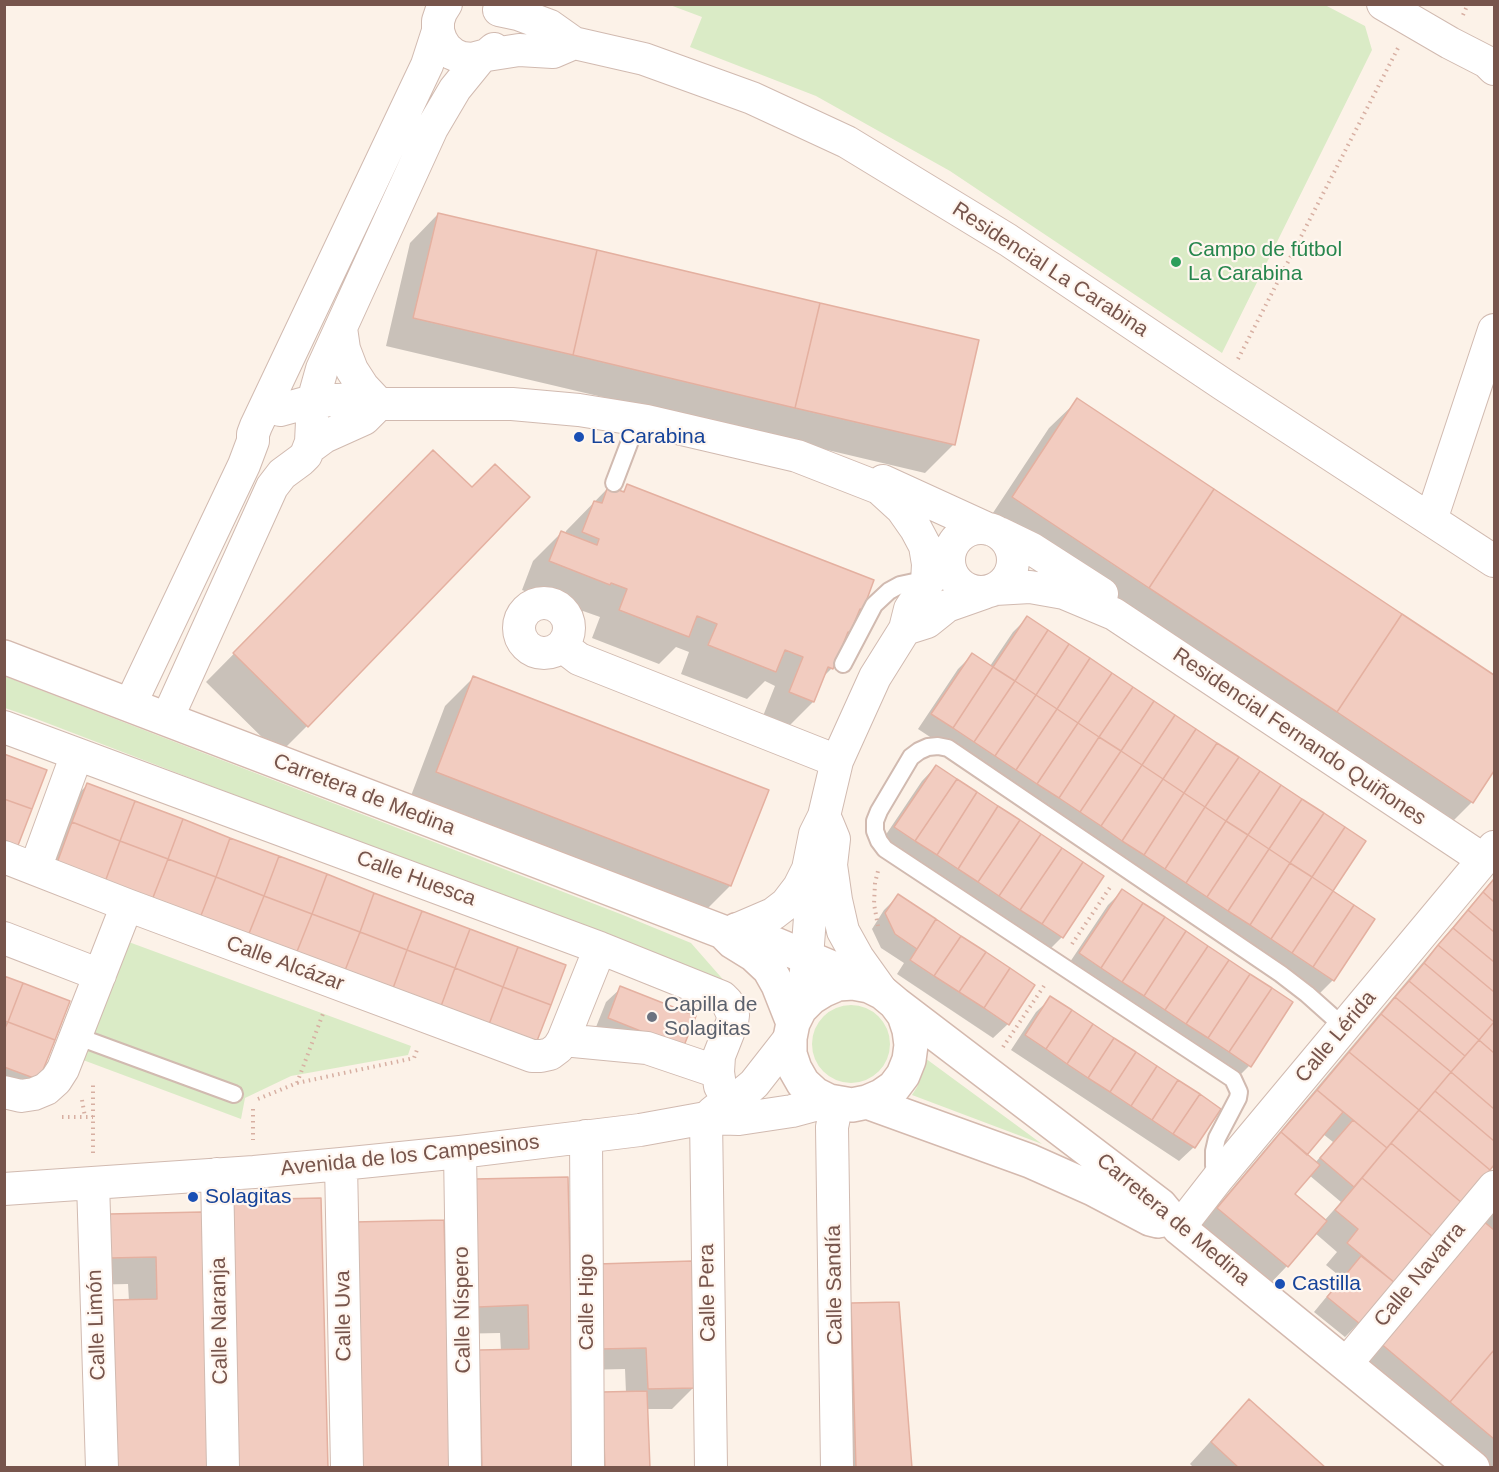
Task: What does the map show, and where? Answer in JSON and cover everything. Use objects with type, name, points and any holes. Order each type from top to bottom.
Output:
[{"type":"main road","name":"Carretera de Medina","points":[[4,657],[731,931],[807,957],[882,994],[1160,1205],[1179,1228],[1473,1467]]},
{"type":"main road","points":[[731,931],[733,942],[754,955],[769,969],[794,1024]]},
{"type":"main road","points":[[844,1102],[882,1096],[894,1087],[903,1075],[909,1060],[911,1045],[904,1015],[882,994],[853,983],[838,984],[811,998],[794,1024],[790,1054],[803,1083],[815,1094],[1030,1161],[1094,1189],[1150,1219],[1179,1228]]},
{"type":"street","points":[[1383,4],[1487,62],[1494,69]]},
{"type":"street","points":[[305,450],[313,401],[322,369],[432,128],[455,89],[500,40],[503,30],[502,20],[496,6]]},
{"type":"street","name":"Residencial La Carabina","points":[[496,6],[550,26],[574,43],[644,59],[752,98],[847,142],[1008,240],[1224,385],[1494,561]]},
{"type":"street","points":[[130,705],[264,424],[427,65],[442,18]]},
{"type":"street","name":"Residencial La Carabina","points":[[442,18],[441,40],[453,54],[462,58],[472,59],[519,50],[553,52],[574,43]]},
{"type":"street","points":[[167,720],[272,487],[305,450],[309,428],[297,414],[288,411],[264,424],[255,450],[267,464],[277,468],[286,468],[305,450],[324,437],[364,419],[379,404],[363,387],[352,370],[344,349],[341,328]]},
{"type":"street","points":[[1431,520],[1494,330]]},
{"type":"street","name":"Residencial Fernando Quiñones","points":[[264,424],[313,401],[360,399],[379,404],[512,404],[579,410],[638,420],[797,456],[879,488],[902,509],[925,546],[928,564],[927,583]]},
{"type":"street","name":"Residencial Fernando Quiñones","points":[[856,478],[882,480],[1032,549],[1108,598],[1114,615]]},
{"type":"street","points":[[731,931],[772,914],[786,904],[799,887],[808,868],[815,834],[824,816],[837,761],[875,677],[905,630],[909,609],[948,558],[957,538],[966,531],[977,528],[994,531],[1007,541],[1012,551],[1013,562],[1011,573],[1005,583],[990,591],[947,606],[927,622],[905,630]]},
{"type":"street","points":[[948,558],[954,579],[963,587],[973,592],[990,591]]},
{"type":"street","name":"Residencial Fernando Quiñones","points":[[990,591],[1030,587],[1064,593],[1114,615],[1489,854]]},
{"type":"street","points":[[562,646],[579,659],[837,761]]},
{"type":"street","name":"Calle Huesca","points":[[4,727],[600,948],[722,997],[731,1008],[732,1023],[719,1056],[717,1096]]},
{"type":"street","points":[[35,869],[78,754]]},
{"type":"street","points":[[824,816],[834,839],[831,865],[843,931],[882,994]]},
{"type":"street","name":"Calle Lérida","points":[[1179,1228],[1218,1178],[1489,854]]},
{"type":"street","name":"Calle Alcázar","points":[[4,857],[532,1056],[550,1054],[563,1040]]},
{"type":"street","points":[[717,1096],[742,1094],[754,1084],[794,1024],[805,984],[812,891],[808,868]]},
{"type":"street","points":[[4,1092],[21,1096],[34,1094],[46,1089],[56,1080],[63,1069],[127,905]]},
{"type":"street","points":[[4,938],[100,975]]},
{"type":"street","points":[[600,948],[563,1040],[646,1048],[717,1096],[739,1119],[844,1102]]},
{"type":"street","name":"Avenida de los Campesinos","points":[[4,1189],[341,1164],[640,1130],[717,1096]]},
{"type":"street","name":"Calle Pera","points":[[711,1467],[717,1096]]},
{"type":"street","name":"Calle Sandía","points":[[837,1467],[832,1127],[844,1102]]},
{"type":"street","name":"Calle Higo","points":[[586,1136],[588,1467]]},
{"type":"street","name":"Calle Níspero","points":[[460,1152],[465,1467]]},
{"type":"street","name":"Calle Uva","points":[[341,1164],[347,1467]]},
{"type":"street","name":"Calle Naranja","points":[[216,1174],[223,1467]]},
{"type":"street","name":"Calle Limón","points":[[93,1183],[102,1467]]},
{"type":"street","name":"Calle Navarra","points":[[1346,1364],[1494,1187]]},
{"type":"lane","points":[[614,483],[638,420]]},
{"type":"lane","points":[[843,664],[874,605],[889,591],[900,585],[914,582],[927,583]]},
{"type":"lane","points":[[1218,1178],[1214,1165],[1214,1151],[1217,1138],[1238,1098],[1239,1092],[1233,1079],[885,849],[879,841],[875,831],[879,811],[911,757],[928,747],[948,748],[1281,974],[1344,1027]]},
{"type":"lane","points":[[75,1036],[234,1094]]},
{"type":"path","points":[[1224,385],[1413,21]]},
{"type":"path","points":[[297,1083],[334,983]]},
{"type":"path","points":[[254,1172],[253,1101],[297,1083],[414,1058],[428,1018]]},
{"type":"path","points":[[93,1072],[93,1183]]},
{"type":"green space","name":"Campo de fútbol La Carabina","points":[[670,5],[1325,5],[1365,26],[1372,50],[1222,353],[950,171],[816,96],[690,47],[702,17]]},
{"type":"green space","points":[[4,676],[691,943],[727,984],[5,708]]},
{"type":"green space","points":[[126,941],[411,1046],[408,1055],[291,1076],[245,1098],[241,1119],[83,1060]]},
{"type":"green space","points":[[851,1005],[866,1008],[883,1022],[890,1044],[887,1059],[873,1076],[851,1083],[836,1080],[819,1066],[812,1044],[815,1029],[829,1012]]},
{"type":"green space","points":[[925,1058],[1042,1144],[912,1095],[920,1080]]},
{"type":"building","points":[[438,213],[597,250],[573,355],[413,318]]},
{"type":"building","points":[[597,250],[820,303],[795,408],[573,355]]},
{"type":"building","points":[[820,303],[979,340],[955,445],[795,408]]},
{"type":"building","points":[[1077,398],[1214,489],[1149,588],[1012,497]]},
{"type":"building","points":[[433,450],[472,487],[495,464],[530,497],[308,727],[233,653]]},
{"type":"building","points":[[627,484],[874,580],[863,610],[860,609],[850,633],[848,632],[833,669],[828,667],[814,702],[789,692],[803,657],[785,650],[776,672],[708,645],[717,624],[697,616],[689,637],[619,610],[627,589],[611,583],[610,585],[549,561],[561,531],[597,545],[599,539],[582,532],[594,501],[602,503],[608,486],[624,492]]},
{"type":"building","points":[[1214,489],[1402,614],[1337,712],[1149,588]]},
{"type":"building","points":[[1402,614],[1494,675],[1494,771],[1473,803],[1337,712]]},
{"type":"building","points":[[1027,616],[1048,630],[1015,681],[993,667]]},
{"type":"building","points":[[1048,630],[1069,644],[1036,695],[1015,681]]},
{"type":"building","points":[[1069,644],[1090,658],[1057,709],[1036,695]]},
{"type":"building","points":[[972,653],[993,667],[953,728],[931,714]]},
{"type":"building","points":[[1090,658],[1112,673],[1078,723],[1057,709]]},
{"type":"building","points":[[993,667],[1015,681],[974,742],[953,728]]},
{"type":"building","points":[[1112,673],[1133,687],[1099,737],[1078,723]]},
{"type":"building","points":[[473,676],[769,790],[731,886],[436,772]]},
{"type":"building","points":[[1015,681],[1036,695],[995,756],[974,742]]},
{"type":"building","points":[[1133,687],[1154,701],[1121,751],[1099,737]]},
{"type":"building","points":[[1036,695],[1057,709],[1016,770],[995,756]]},
{"type":"building","points":[[1154,701],[1175,715],[1142,765],[1121,751]]},
{"type":"building","points":[[1057,709],[1078,723],[1037,784],[1016,770]]},
{"type":"building","points":[[1175,715],[1196,729],[1163,779],[1142,765]]},
{"type":"building","points":[[1078,723],[1099,737],[1059,798],[1037,784]]},
{"type":"building","points":[[1196,729],[1217,743],[1184,793],[1163,779]]},
{"type":"building","points":[[1099,737],[1121,751],[1080,812],[1059,798]]},
{"type":"building","points":[[1217,743],[1239,757],[1205,807],[1184,793]]},
{"type":"building","points":[[1121,751],[1142,765],[1101,826],[1080,812]]},
{"type":"building","points":[[4,754],[47,770],[32,809],[4,799]]},
{"type":"building","points":[[1239,757],[1260,771],[1226,821],[1205,807]]},
{"type":"building","points":[[936,765],[957,779],[915,841],[894,827]]},
{"type":"building","points":[[1142,765],[1163,779],[1122,841],[1101,826]]},
{"type":"building","points":[[1260,771],[1281,785],[1248,835],[1226,821]]},
{"type":"building","points":[[957,779],[977,792],[937,855],[915,841]]},
{"type":"building","points":[[1163,779],[1184,793],[1144,855],[1122,841]]},
{"type":"building","points":[[87,783],[135,801],[120,841],[72,822]]},
{"type":"building","points":[[1281,785],[1302,799],[1269,849],[1248,835]]},
{"type":"building","points":[[977,792],[998,806],[958,869],[937,855]]},
{"type":"building","points":[[1184,793],[1205,807],[1165,869],[1144,855]]},
{"type":"building","points":[[4,799],[32,809],[17,848],[4,843]]},
{"type":"building","points":[[1302,799],[1324,813],[1290,863],[1269,849]]},
{"type":"building","points":[[135,801],[183,819],[168,859],[120,841]]},
{"type":"building","points":[[998,806],[1020,820],[978,882],[958,869]]},
{"type":"building","points":[[1205,807],[1226,821],[1186,883],[1165,869]]},
{"type":"building","points":[[1324,813],[1345,827],[1312,877],[1290,863]]},
{"type":"building","points":[[183,819],[230,838],[216,877],[168,859]]},
{"type":"building","points":[[1020,820],[1041,834],[999,896],[978,882]]},
{"type":"building","points":[[1226,821],[1248,835],[1207,897],[1186,883]]},
{"type":"building","points":[[72,822],[120,841],[105,882],[57,863]]},
{"type":"building","points":[[1345,827],[1366,841],[1333,891],[1312,877]]},
{"type":"building","points":[[1041,834],[1062,848],[1020,910],[999,896]]},
{"type":"building","points":[[1248,835],[1269,849],[1228,911],[1207,897]]},
{"type":"building","points":[[230,838],[279,856],[264,896],[216,877]]},
{"type":"building","points":[[120,841],[168,859],[152,900],[105,882]]},
{"type":"building","points":[[1062,848],[1083,862],[1042,924],[1020,910]]},
{"type":"building","points":[[1269,849],[1290,863],[1250,925],[1228,911]]},
{"type":"building","points":[[279,856],[327,874],[312,914],[264,896]]},
{"type":"building","points":[[168,859],[216,877],[200,918],[152,900]]},
{"type":"building","points":[[1083,862],[1104,876],[1063,938],[1042,924]]},
{"type":"building","points":[[1290,863],[1312,877],[1271,939],[1250,925]]},
{"type":"building","points":[[327,874],[374,893],[360,932],[312,914]]},
{"type":"building","points":[[216,877],[264,896],[248,936],[200,918]]},
{"type":"building","points":[[1312,877],[1333,891],[1292,953],[1271,939]]},
{"type":"building","points":[[1494,879],[1494,902],[1483,892]]},
{"type":"building","points":[[1122,889],[1143,903],[1101,968],[1079,953]]},
{"type":"building","points":[[1333,891],[1354,905],[1313,967],[1292,953]]},
{"type":"building","points":[[1483,892],[1494,902],[1494,932],[1468,910]]},
{"type":"building","points":[[374,893],[422,911],[407,950],[360,932]]},
{"type":"building","points":[[898,894],[936,919],[917,949],[895,934],[885,913]]},
{"type":"building","points":[[264,896],[312,914],[296,954],[248,936]]},
{"type":"building","points":[[1143,903],[1165,917],[1122,982],[1101,968]]},
{"type":"building","points":[[1354,905],[1375,919],[1334,981],[1313,967]]},
{"type":"building","points":[[1468,910],[1494,932],[1494,962],[1453,928]]},
{"type":"building","points":[[422,911],[470,929],[455,968],[407,950]]},
{"type":"building","points":[[312,914],[360,932],[344,973],[296,954]]},
{"type":"building","points":[[1165,917],[1186,931],[1144,996],[1122,982]]},
{"type":"building","points":[[936,919],[961,936],[934,976],[910,960]]},
{"type":"building","points":[[1453,928],[1494,962],[1494,992],[1438,945]]},
{"type":"building","points":[[470,929],[518,947],[503,987],[455,968]]},
{"type":"building","points":[[1186,931],[1208,946],[1165,1010],[1144,996]]},
{"type":"building","points":[[360,932],[407,950],[392,991],[344,973]]},
{"type":"building","points":[[961,936],[986,952],[959,992],[934,976]]},
{"type":"building","points":[[1438,945],[1494,992],[1494,1022],[1424,963]]},
{"type":"building","points":[[1208,946],[1229,960],[1186,1024],[1165,1010]]},
{"type":"building","points":[[518,947],[566,965],[551,1005],[503,987]]},
{"type":"building","points":[[407,950],[455,968],[440,1009],[392,991]]},
{"type":"building","points":[[986,952],[1010,968],[984,1008],[959,992]]},
{"type":"building","points":[[1229,960],[1250,974],[1208,1038],[1186,1024]]},
{"type":"building","points":[[1424,963],[1494,1022],[1479,1040],[1409,981]]},
{"type":"building","points":[[455,968],[503,987],[488,1027],[440,1009]]},
{"type":"building","points":[[1010,968],[1035,985],[1009,1025],[984,1008]]},
{"type":"building","points":[[1250,974],[1272,988],[1229,1052],[1208,1038]]},
{"type":"building","points":[[4,976],[23,983],[8,1022],[4,1021]]},
{"type":"building","points":[[1409,981],[1479,1040],[1465,1056],[1395,997]]},
{"type":"building","points":[[23,983],[70,1001],[55,1040],[8,1022]]},
{"type":"building","name":"Capilla de Solagitas","points":[[620,986],[696,1016],[683,1048],[608,1018]]},
{"type":"building","points":[[503,987],[551,1005],[535,1046],[488,1027]]},
{"type":"building","points":[[1272,988],[1293,1002],[1251,1067],[1229,1052]]},
{"type":"building","points":[[1050,996],[1072,1010],[1046,1049],[1025,1035]]},
{"type":"building","points":[[1395,997],[1465,1056],[1451,1072],[1381,1014]]},
{"type":"building","points":[[1072,1010],[1093,1024],[1067,1064],[1046,1049]]},
{"type":"building","points":[[1381,1014],[1451,1072],[1419,1110],[1349,1052]]},
{"type":"building","points":[[8,1022],[55,1040],[39,1080],[4,1067],[4,1030]]},
{"type":"building","points":[[1494,1022],[1494,1053],[1479,1040]]},
{"type":"building","points":[[1093,1024],[1114,1038],[1088,1078],[1067,1064]]},
{"type":"building","points":[[1114,1038],[1136,1052],[1110,1092],[1088,1078]]},
{"type":"building","points":[[1479,1040],[1494,1053],[1494,1109],[1451,1072]]},
{"type":"building","points":[[1136,1052],[1157,1066],[1131,1106],[1110,1092]]},
{"type":"building","points":[[1349,1052],[1419,1110],[1387,1148],[1317,1090]]},
{"type":"building","points":[[1157,1066],[1178,1080],[1152,1120],[1131,1106]]},
{"type":"building","points":[[1451,1072],[1494,1109],[1494,1141],[1435,1091]]},
{"type":"building","points":[[1178,1080],[1200,1094],[1173,1134],[1152,1120]]},
{"type":"building","points":[[1317,1090],[1343,1112],[1307,1155],[1281,1132]]},
{"type":"building","points":[[1435,1091],[1494,1141],[1494,1165],[1490,1170],[1419,1110]]},
{"type":"building","points":[[1200,1094],[1221,1109],[1195,1148],[1173,1134]]},
{"type":"building","points":[[1419,1110],[1490,1170],[1462,1203],[1391,1143]]},
{"type":"building","points":[[1353,1120],[1387,1148],[1354,1187],[1320,1158]]},
{"type":"building","points":[[1281,1132],[1320,1165],[1295,1194],[1327,1221],[1288,1267],[1217,1208]]},
{"type":"building","points":[[1391,1143],[1462,1203],[1433,1237],[1362,1178]]},
{"type":"building","points":[[568,1177],[575,1468],[482,1468],[479,1350],[529,1349],[528,1305],[478,1307],[475,1179]]},
{"type":"building","points":[[1362,1178],[1433,1237],[1395,1283],[1347,1243],[1358,1229],[1335,1210]]},
{"type":"building","points":[[321,1198],[328,1468],[237,1468],[230,1200]]},
{"type":"building","points":[[202,1212],[208,1468],[115,1468],[111,1300],[157,1299],[156,1257],[110,1258],[109,1214]]},
{"type":"building","points":[[444,1220],[451,1468],[360,1468],[354,1222]]},
{"type":"building","points":[[1482,1220],[1494,1230],[1494,1350],[1450,1402],[1379,1342]]},
{"type":"building","points":[[1361,1256],[1395,1283],[1360,1324],[1327,1297]]},
{"type":"building","points":[[692,1261],[695,1388],[648,1389],[646,1348],[601,1349],[598,1264]]},
{"type":"building","points":[[899,1302],[912,1468],[856,1468],[851,1303]]},
{"type":"building","points":[[1494,1350],[1494,1439],[1450,1402]]},
{"type":"building","points":[[647,1391],[650,1468],[605,1468],[602,1392]]},
{"type":"building","points":[[1249,1399],[1326,1468],[1239,1468],[1211,1442]]},
{"type":"place","name":"Campo de fútbol La Carabina","points":[[1176,262]]},
{"type":"place","name":"La Carabina","points":[[579,437]]},
{"type":"place","name":"Capilla de Solagitas","points":[[652,1017]]},
{"type":"place","name":"Solagitas","points":[[193,1197]]},
{"type":"place","name":"Castilla","points":[[1280,1284]]}]
